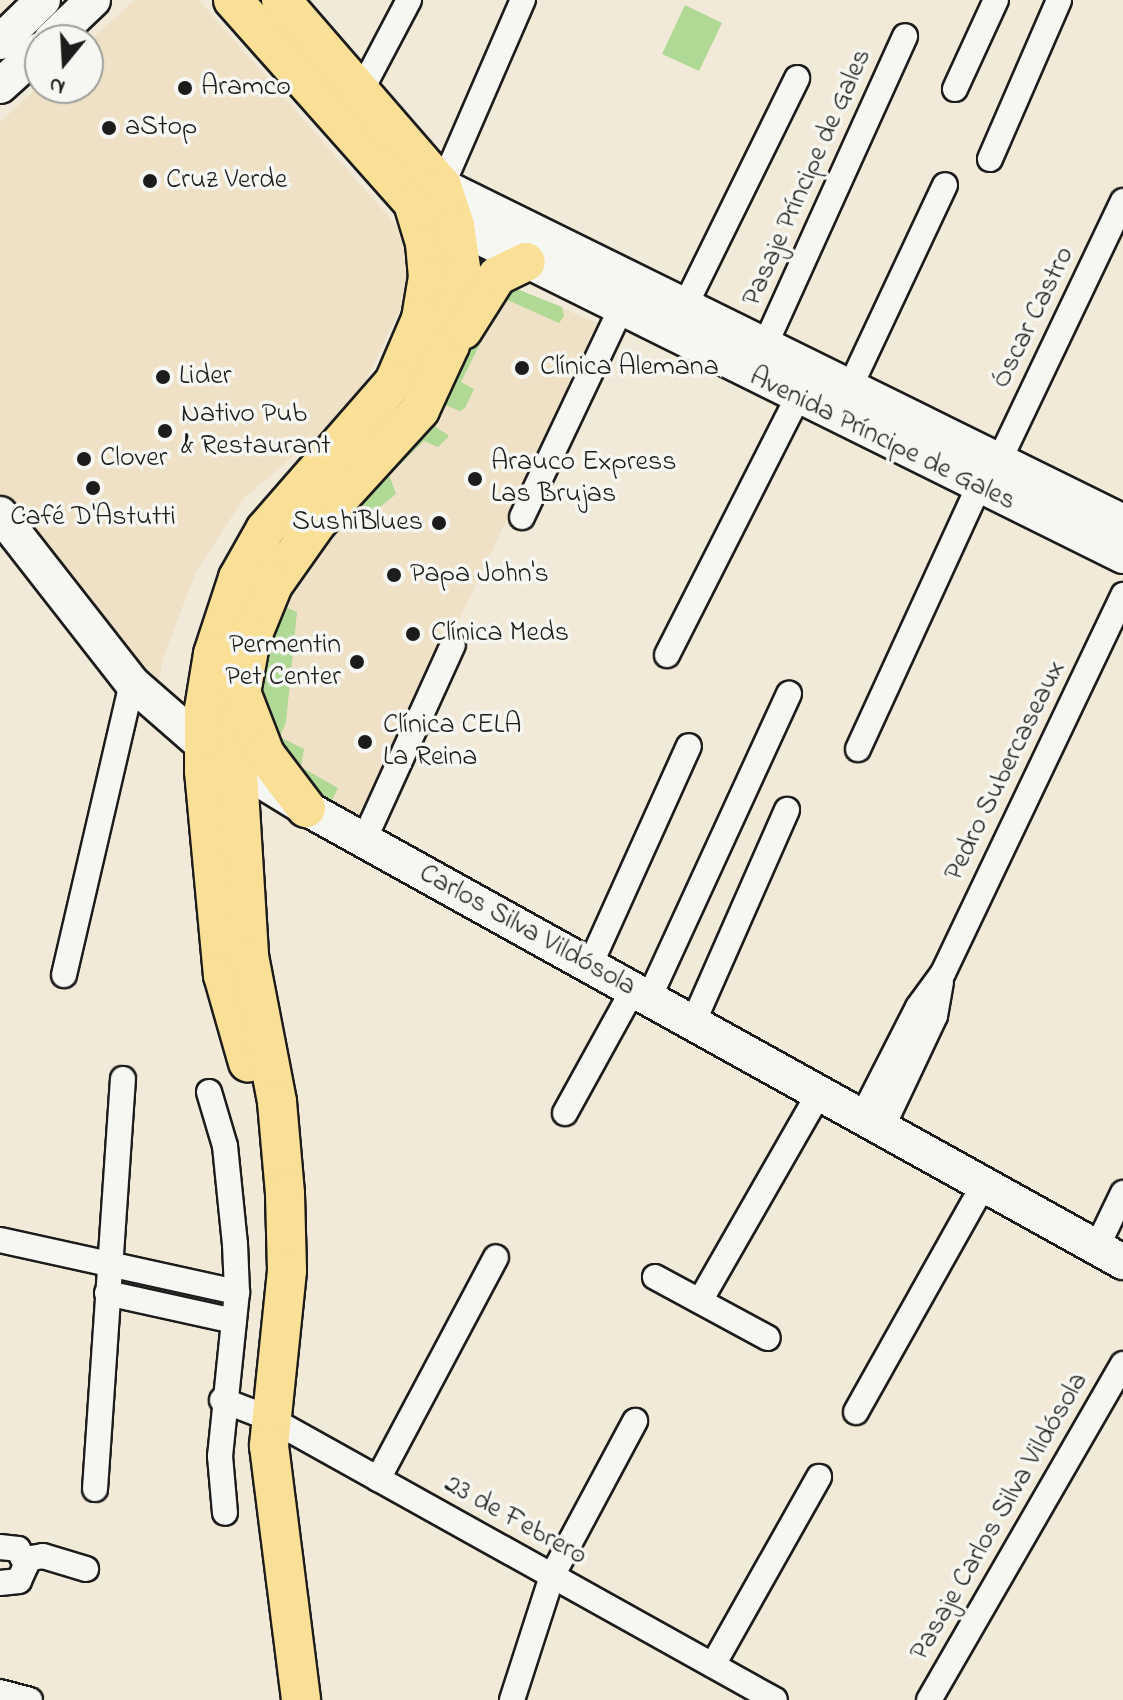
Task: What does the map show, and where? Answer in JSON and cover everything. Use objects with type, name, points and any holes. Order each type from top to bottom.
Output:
[{"type":"main road","points":[[0,42],[43,0]]},
{"type":"main road","points":[[68,24],[93,0]]},
{"type":"main road","name":"Avenida Príncipe de Gales","points":[[233,0],[428,195],[685,306],[1123,522]]},
{"type":"main road","name":"Avenida Príncipe de Gales","points":[[281,0],[361,91],[428,195]]},
{"type":"main road","points":[[0,86],[24,64]]},
{"type":"main road","points":[[428,195],[455,226],[461,286],[442,368]]},
{"type":"main road","points":[[301,1700],[269,1418],[287,1271],[282,1156],[227,997],[213,654],[246,561],[289,499],[384,398],[416,335],[428,277],[425,243],[428,195]]},
{"type":"main road","name":"Avenida Príncipe de Gales","points":[[455,226],[797,399],[1123,556]]},
{"type":"main road","points":[[218,755],[259,618],[282,571],[316,524],[410,424],[485,291],[505,270],[526,262]]},
{"type":"main road","name":"Carlos Silva Vildósola","points":[[0,514],[132,683],[218,755],[306,808],[1110,1254]]},
{"type":"main road","points":[[241,683],[265,754],[306,808]]},
{"type":"street","points":[[361,91],[409,0]]},
{"type":"street","points":[[428,195],[523,0]]},
{"type":"street","points":[[955,89],[996,0]]},
{"type":"street","points":[[990,159],[1059,0]]},
{"type":"street","name":"Pasaje Príncipe de Gales","points":[[765,345],[905,36]]},
{"type":"street","name":"Pasaje Príncipe de Gales","points":[[685,306],[797,78]]},
{"type":"street","points":[[850,387],[945,185]]},
{"type":"street","name":"Óscar Castro","points":[[999,461],[1123,201]]},
{"type":"street","points":[[522,517],[620,311]]},
{"type":"street","points":[[667,655],[797,399]]},
{"type":"street","points":[[858,749],[978,488]]},
{"type":"street","name":"Pedro Subercaseaux","points":[[872,1122],[935,1016],[943,973],[1123,595]]},
{"type":"street","points":[[364,840],[453,645]]},
{"type":"street","points":[[64,975],[132,683]]},
{"type":"street","points":[[565,1113],[641,994],[789,694]]},
{"type":"street","points":[[590,965],[689,746]]},
{"type":"street","points":[[693,1023],[787,810]]},
{"type":"street","points":[[95,1489],[123,1079]]},
{"type":"street","points":[[209,1092],[225,1146],[237,1292],[222,1400],[225,1513]]},
{"type":"street","points":[[700,1301],[819,1093]]},
{"type":"street","points":[[856,1412],[984,1184]]},
{"type":"street","points":[[1110,1254],[1123,1193]]},
{"type":"street","points":[[0,1240],[237,1292]]},
{"type":"street","points":[[378,1479],[496,1257]]},
{"type":"street","points":[[655,1277],[768,1338]]},
{"type":"street","points":[[107,1293],[234,1321]]},
{"type":"street","name":"Pasaje Carlos Silva Vildósola","points":[[929,1700],[1123,1364]]},
{"type":"street","name":"23 de Febrero","points":[[222,1400],[269,1418],[713,1665],[744,1693],[775,1700]]},
{"type":"street","points":[[512,1700],[552,1576],[636,1421]]},
{"type":"street","points":[[713,1665],[819,1477]]},
{"type":"street","points":[[0,1547],[13,1547],[25,1559]]},
{"type":"street","points":[[25,1559],[43,1556],[86,1569]]},
{"type":"street","points":[[0,1585],[23,1576],[25,1559]]},
{"type":"street","points":[[0,1692],[30,1700]]},
{"type":"shaded area","points":[[135,0],[199,0],[409,240],[408,292],[354,405],[243,499],[196,572],[163,658],[157,692],[0,502],[0,122],[24,100],[24,104],[104,104],[104,28]]},
{"type":"shaded area","name":"Arauco Express Las Brujas","points":[[502,283],[600,324],[361,825],[290,776],[259,660],[274,611]]},
{"type":"green space","points":[[685,5],[722,23],[699,71],[662,54]]},
{"type":"green space","points":[[502,283],[562,307],[564,316],[559,323],[503,298],[461,382],[474,389],[465,408],[460,411],[438,402]]},
{"type":"green space","points":[[426,420],[449,436],[438,447],[424,441],[389,475],[396,494],[369,516],[356,495]]},
{"type":"green space","points":[[278,604],[297,612],[286,722],[280,737],[304,749],[301,767],[338,788],[329,806],[315,798],[257,710],[259,660]]},
{"type":"place","name":"Aramco","points":[[185,88]]},
{"type":"place","name":"aStop","points":[[109,128]]},
{"type":"place","name":"Cruz Verde","points":[[150,181]]},
{"type":"place","name":"Clínica Alemana","points":[[522,368]]},
{"type":"place","name":"Lider","points":[[163,377]]},
{"type":"place","name":"Nativo Pub & Restaurant","points":[[165,431]]},
{"type":"place","name":"Clover","points":[[84,459]]},
{"type":"place","name":"Arauco Express Las Brujas","points":[[475,479]]},
{"type":"place","name":"Café D'Astutti","points":[[93,488]]},
{"type":"place","name":"SushiBlues","points":[[439,523]]},
{"type":"place","name":"Papa John's","points":[[394,575]]},
{"type":"place","name":"Clínica Meds","points":[[413,634]]},
{"type":"place","name":"Permentin Pet Center","points":[[357,662]]},
{"type":"place","name":"Clínica CELA La Reina","points":[[365,742]]}]
